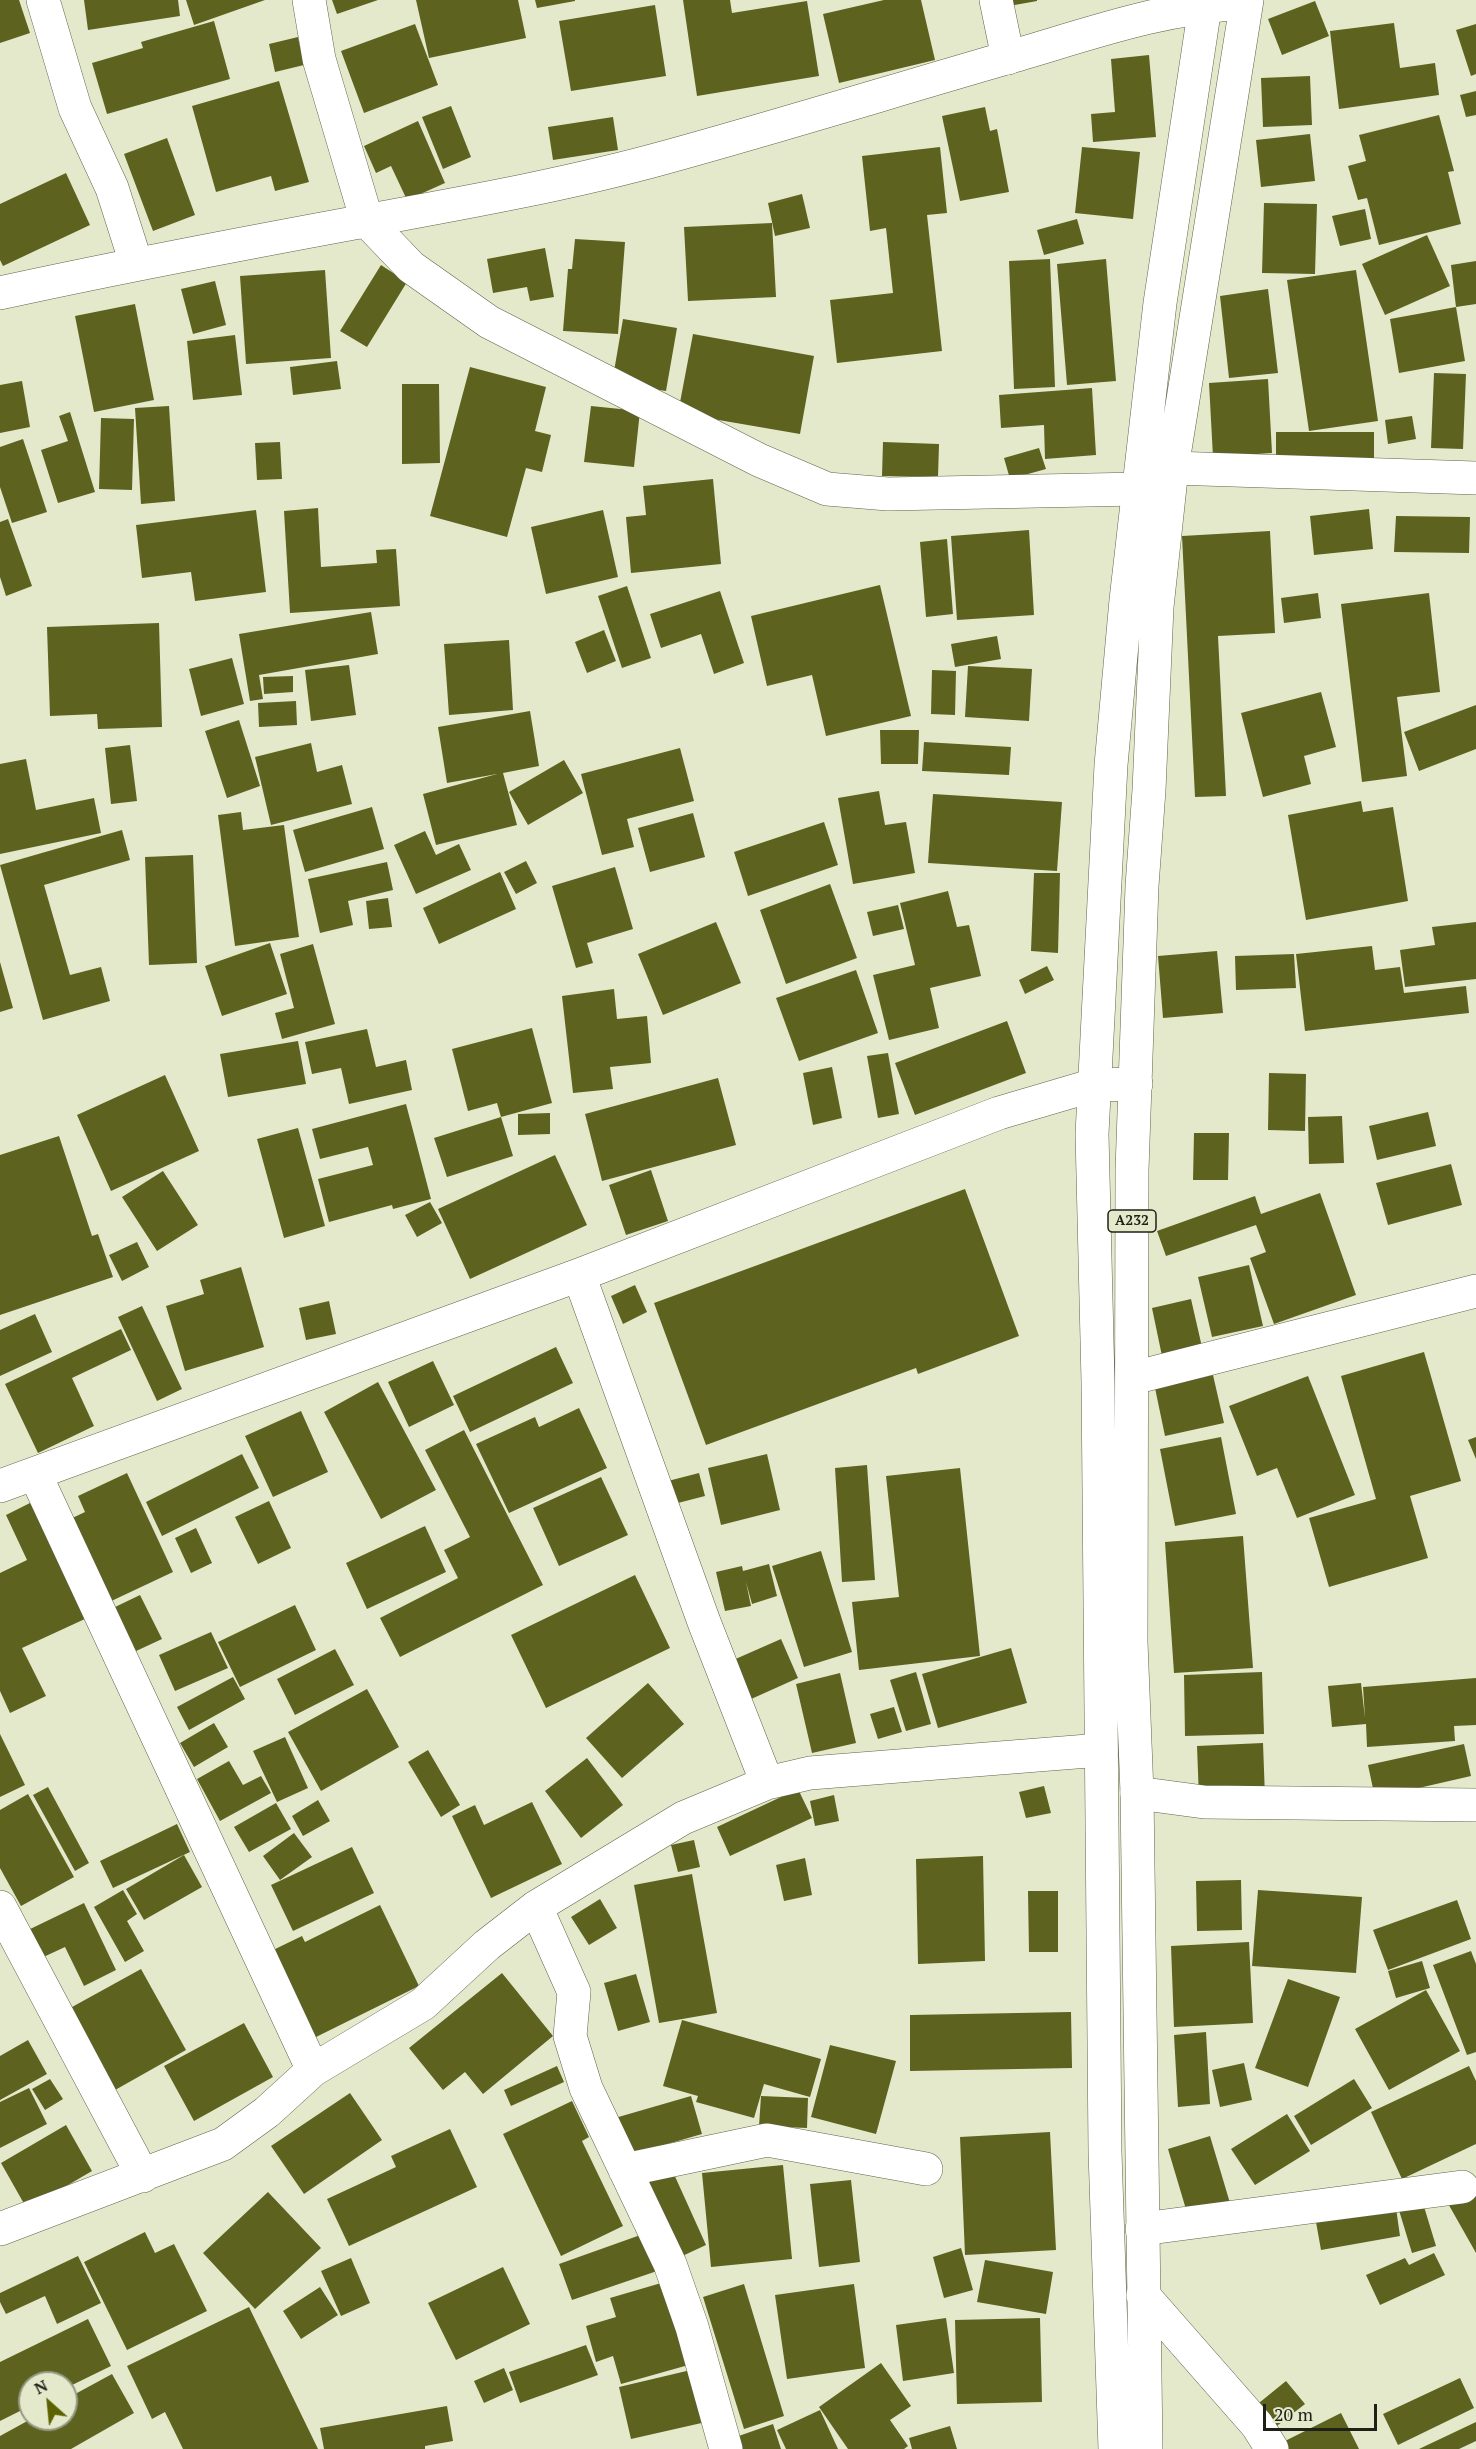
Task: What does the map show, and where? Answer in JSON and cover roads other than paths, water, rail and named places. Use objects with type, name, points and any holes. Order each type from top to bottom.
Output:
[{"type":"street","points":[[43,0],[75,108],[112,188],[136,263]]},
{"type":"street","points":[[309,0],[319,59],[367,221],[411,267],[489,322],[759,460],[827,489],[888,494],[1139,489]]},
{"type":"street","points":[[996,0],[1008,58]]},
{"type":"street","points":[[0,293],[136,263],[499,197],[660,159],[1008,58],[1079,34],[1206,3],[1246,1]]},
{"type":"street","name":"A232","points":[[1146,2449],[1137,1793],[1131,1642],[1132,1170],[1142,886],[1149,790],[1157,607],[1172,468],[1246,1]]},
{"type":"street","name":"A232","points":[[1114,2449],[1105,2152],[1098,1381],[1092,1134],[1111,765],[1126,600],[1160,303],[1206,3]]},
{"type":"street","points":[[1172,468],[1476,478]]},
{"type":"street","points":[[313,2070],[10,1477],[579,1275],[999,1113],[1094,1085],[1136,1084]]},
{"type":"street","points":[[579,1275],[704,1622],[767,1783]]},
{"type":"street","points":[[1133,1377],[1476,1291]]},
{"type":"street","points":[[0,2229],[223,2144],[267,2112],[313,2070],[423,2004],[487,1945],[536,1907],[683,1818],[767,1783],[810,1773],[1101,1750]]},
{"type":"street","points":[[1137,1793],[1204,1802],[1476,1805]]},
{"type":"street","points":[[0,1907],[143,2176]]},
{"type":"street","points":[[536,1907],[574,1992],[570,2036],[586,2088],[670,2264],[692,2327],[726,2449]]},
{"type":"street","points":[[625,2170],[767,2140],[926,2169]]},
{"type":"street","points":[[1142,2229],[1462,2187]]},
{"type":"street","points":[[1143,2295],[1257,2424],[1272,2449]]}]
